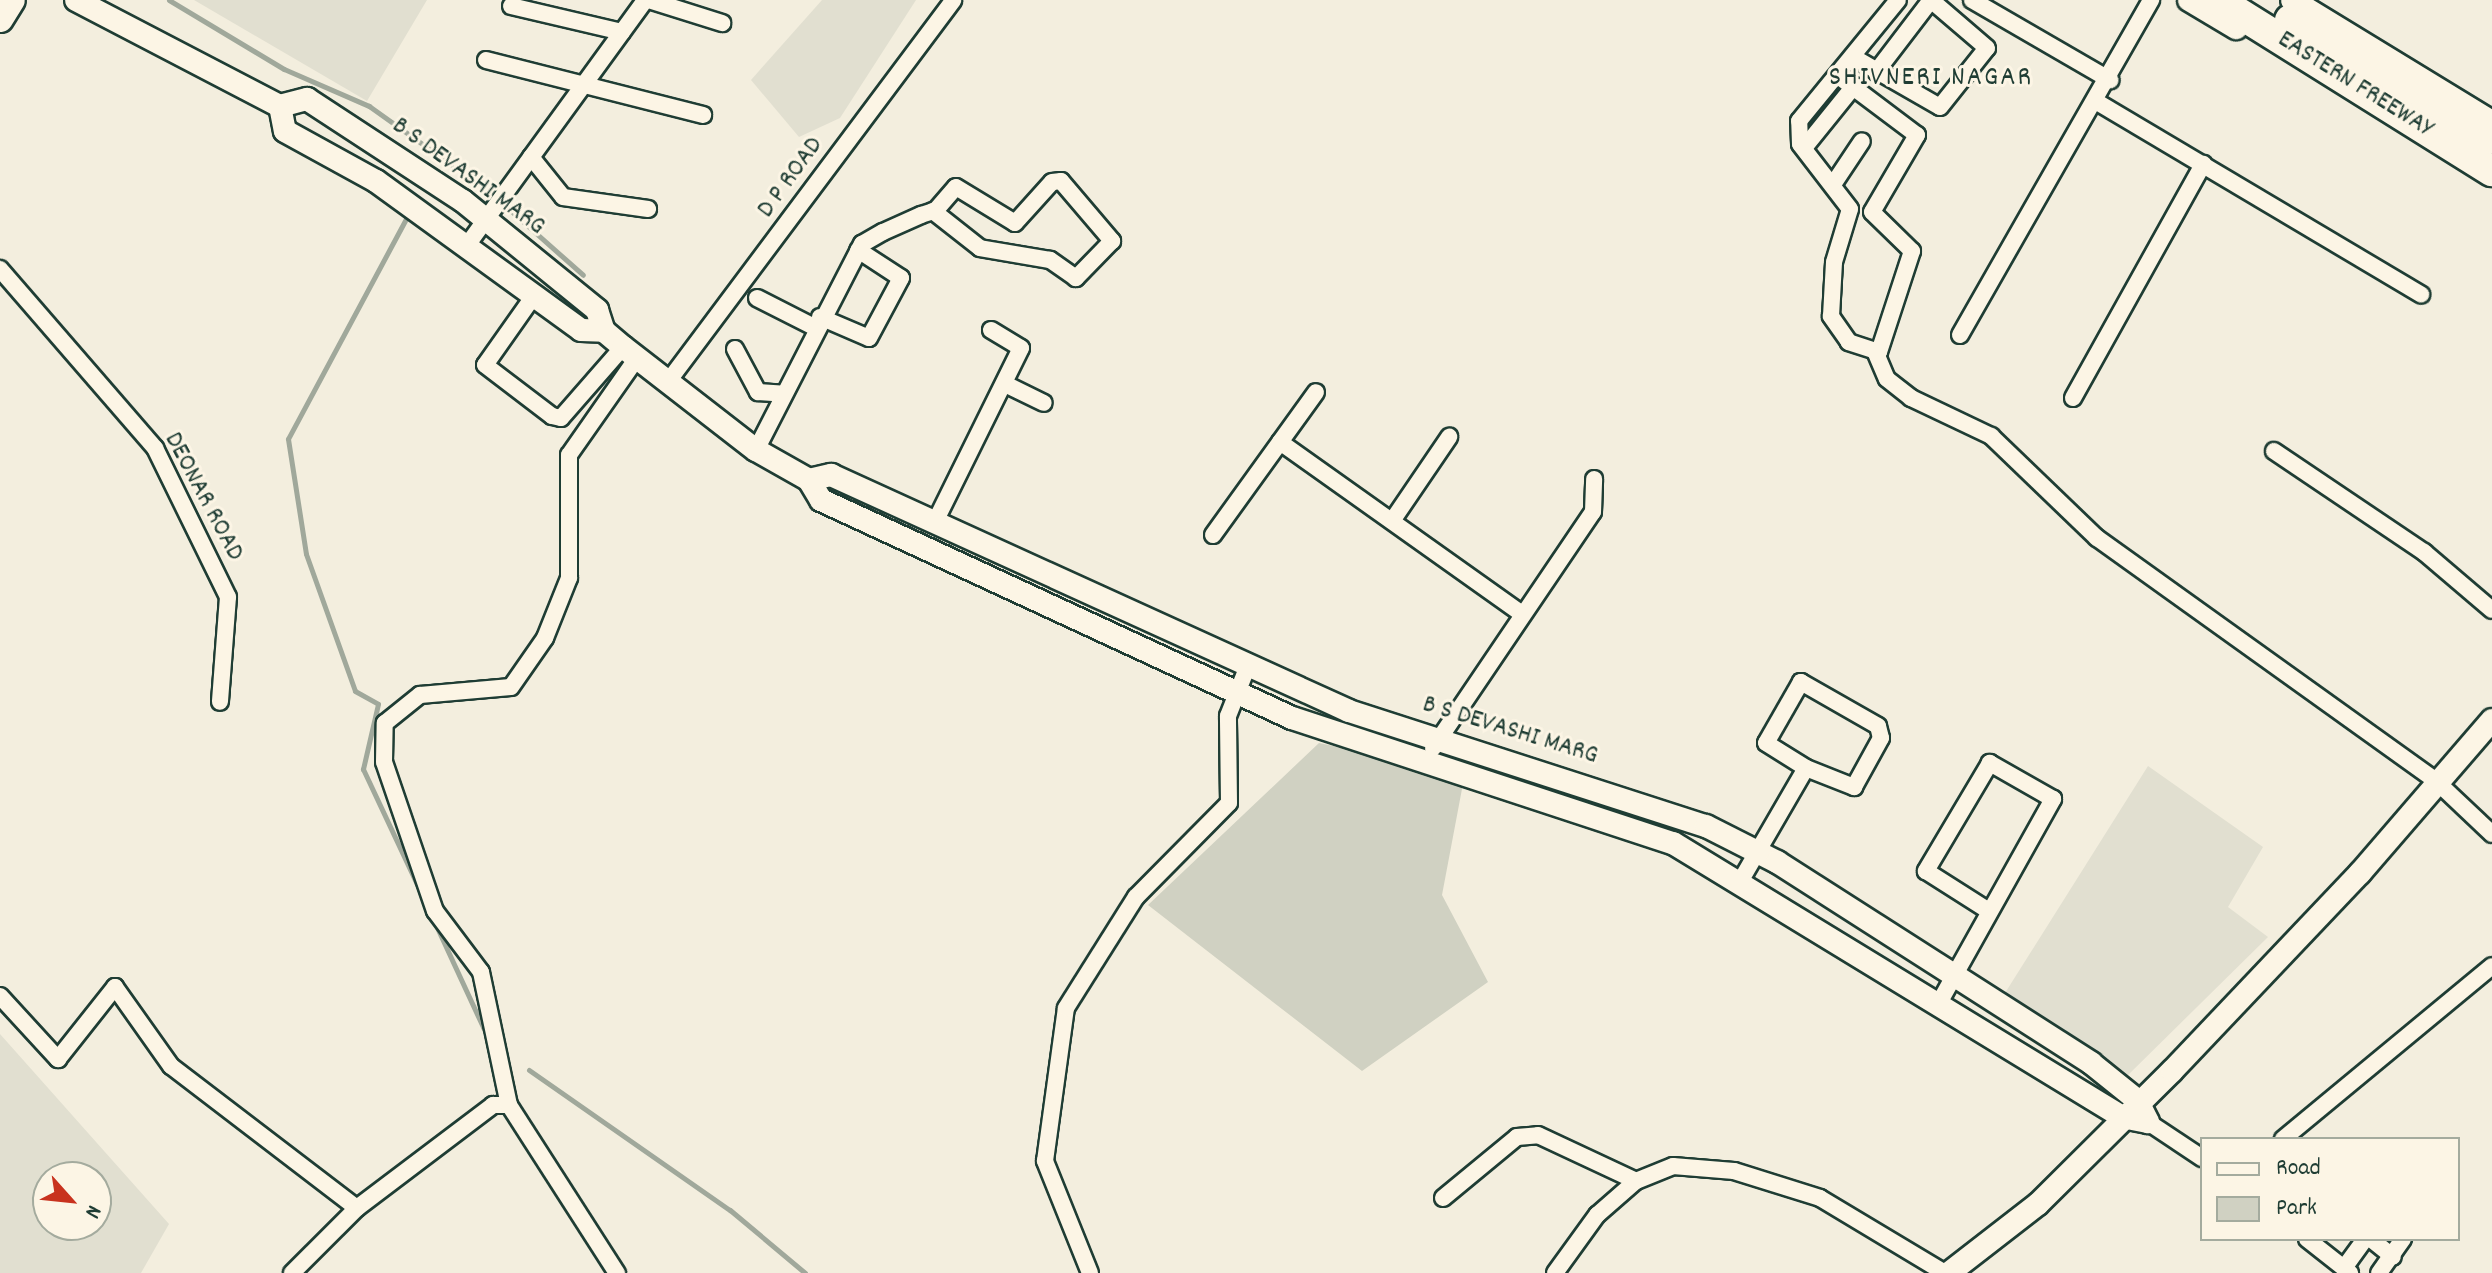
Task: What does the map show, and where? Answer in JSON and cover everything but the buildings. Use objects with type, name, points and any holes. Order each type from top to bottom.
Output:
[{"type":"highway","points":[[0,19],[12,0]]},
{"type":"highway","name":"EASTERN FREEWAY","points":[[2218,0],[2492,171]]},
{"type":"highway","name":"EASTERN FREEWAY","points":[[2257,0],[2492,139]]},
{"type":"main road","name":"B S DEVASHI MARG","points":[[76,0],[280,106],[307,99],[486,219],[597,310],[604,331],[756,450],[809,480],[821,500],[1236,693],[1421,766],[1604,817],[1741,880],[2122,1117],[2148,1122]]},
{"type":"main road","points":[[2189,0],[2492,187]]},
{"type":"main road","points":[[2292,0],[2492,122]]},
{"type":"main road","name":"B S DEVASHI MARG","points":[[280,106],[285,131],[468,244],[533,297],[581,330],[604,331]]},
{"type":"main road","name":"B S DEVASHI MARG","points":[[809,480],[831,475],[1247,668],[1439,738],[1626,797],[1758,853],[2091,1063],[2137,1100],[2148,1122]]},
{"type":"main road","points":[[1947,1273],[2038,1204],[2360,873],[2436,781],[2492,720]]},
{"type":"main road","points":[[2075,1086],[2091,1063]]},
{"type":"street","points":[[468,244],[647,0],[722,23]]},
{"type":"street","name":"D P ROAD","points":[[667,383],[953,0]]},
{"type":"street","points":[[1850,209],[1872,212],[1912,251],[1885,346],[1875,351],[1849,342],[1828,303],[1850,209],[1834,183],[1804,148],[1799,121],[1898,0]]},
{"type":"street","points":[[1858,51],[1940,107],[1987,48],[1931,0],[1880,66]]},
{"type":"street","points":[[1972,0],[2110,80]]},
{"type":"street","points":[[1960,335],[2110,80],[2151,0]]},
{"type":"street","points":[[511,6],[622,32]]},
{"type":"street","points":[[486,60],[586,81],[703,115]]},
{"type":"street","points":[[1837,75],[1917,135],[1872,212]]},
{"type":"street","points":[[1804,148],[1854,86]]},
{"type":"street","points":[[2097,102],[2421,294]]},
{"type":"street","points":[[1834,183],[1862,141]]},
{"type":"street","points":[[531,157],[563,197],[648,209]]},
{"type":"street","points":[[2073,398],[2203,164]]},
{"type":"street","points":[[756,450],[818,323],[858,250],[933,211],[956,187],[1015,223],[1052,182],[1061,181],[1112,241],[1076,278],[1050,260],[980,248],[933,211]]},
{"type":"street","points":[[757,298],[818,323],[869,338],[901,278],[858,250]]},
{"type":"street","name":"DEONAR ROAD","points":[[0,269],[155,448],[228,597],[220,702]]},
{"type":"street","points":[[533,297],[485,365],[552,416],[561,418],[630,352]]},
{"type":"street","points":[[935,522],[1021,348],[991,330]]},
{"type":"street","points":[[735,349],[758,392],[784,394]]},
{"type":"street","points":[[1875,351],[1887,379],[1911,398],[1991,436],[2097,538],[2436,781],[2492,834]]},
{"type":"street","points":[[617,1273],[509,1105],[481,972],[435,911],[384,762],[385,723],[420,695],[511,687],[545,638],[569,578],[569,455],[587,419],[630,352]]},
{"type":"street","points":[[1005,384],[1044,403]]},
{"type":"street","points":[[1213,535],[1316,392]]},
{"type":"street","points":[[1392,521],[1449,437]]},
{"type":"street","points":[[1280,442],[1522,614]]},
{"type":"street","points":[[2274,451],[2424,552],[2492,610]]},
{"type":"street","points":[[1421,766],[1593,512],[1594,479]]},
{"type":"street","points":[[1090,1273],[1045,1161],[1066,1008],[1136,897],[1229,803],[1228,716],[1247,668]]},
{"type":"street","points":[[1801,682],[1882,730],[1854,787],[1806,768],[1766,743],[1801,682]]},
{"type":"street","points":[[1939,1003],[2053,799],[1990,763],[1926,871],[1989,911]]},
{"type":"street","points":[[1741,880],[1806,768]]},
{"type":"street","points":[[2285,1137],[2492,966]]},
{"type":"street","points":[[0,996],[58,1059],[115,987],[171,1066],[357,1208]]},
{"type":"street","points":[[292,1273],[357,1208],[493,1105],[509,1105]]},
{"type":"street","name":"B S DEVASHI MARG","points":[[2148,1122],[2200,1157]]},
{"type":"street","points":[[1443,1198],[1517,1137],[1538,1135],[1636,1181]]},
{"type":"street","points":[[1555,1273],[1597,1215],[1636,1181],[1673,1166],[1734,1171],[1820,1198],[1947,1273]]},
{"type":"street","points":[[2310,1241],[2347,1271],[2364,1241]]},
{"type":"street","points":[[2373,1241],[2393,1257]]},
{"type":"street","points":[[2379,1273],[2402,1241]]},
{"type":"shaded area","points":[[194,0],[427,0],[367,101]]},
{"type":"shaded area","points":[[822,0],[916,0],[840,118],[799,137],[751,80]]},
{"type":"shaded area","points":[[2148,766],[2263,847],[2228,907],[2268,937],[2125,1078],[2005,993]]},
{"type":"shaded area","points":[[0,1034],[169,1224],[141,1273],[0,1273]]},
{"type":"green space","points":[[1319,743],[1465,773],[1442,895],[1488,982],[1362,1071],[1148,905]]},
{"type":"waterway","points":[[169,0],[284,69],[369,106],[488,191]]},
{"type":"waterway","points":[[511,211],[583,275]]},
{"type":"waterway","points":[[408,215],[288,439],[306,554],[355,691],[378,704],[363,769],[423,897]]},
{"type":"waterway","points":[[434,921],[484,1029]]},
{"type":"waterway","points":[[529,1070],[730,1210],[805,1273]]},
{"type":"district","name":"SHIVNERI NAGAR","points":[[1931,79]]}]
